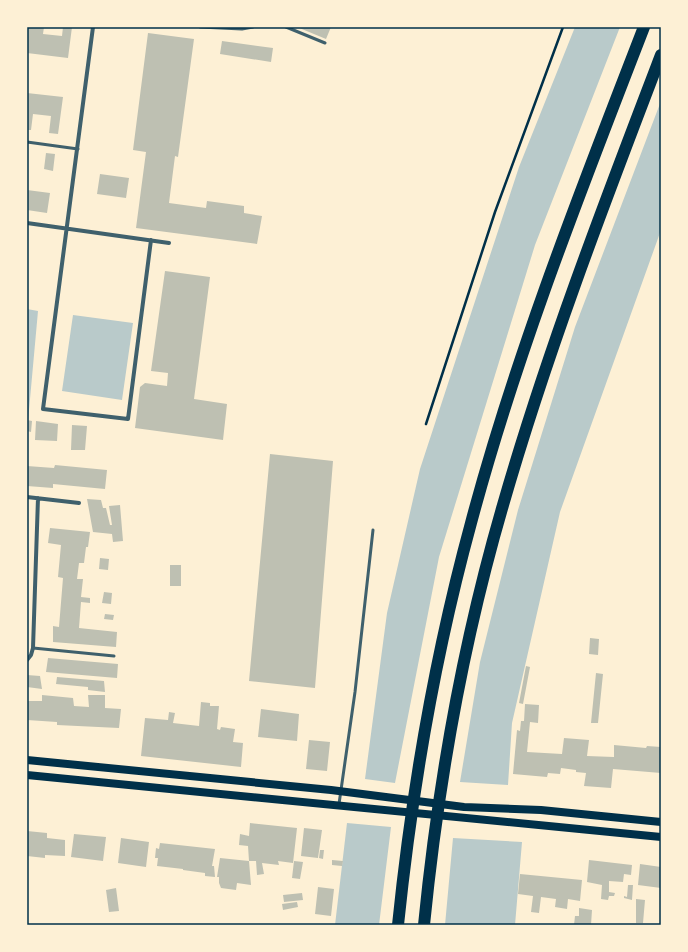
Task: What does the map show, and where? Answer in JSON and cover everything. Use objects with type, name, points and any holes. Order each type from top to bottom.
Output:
[{"type":"highway","points":[[398,925],[407,842],[418,768],[450,610],[484,478],[535,317],[576,204],[644,27]]},
{"type":"highway","points":[[424,925],[444,772],[461,679],[502,507],[530,414],[611,183],[661,55]]},
{"type":"main road","points":[[27,760],[340,792],[464,807],[541,810],[661,822]]},
{"type":"main road","points":[[27,775],[661,837]]},
{"type":"street","points":[[93,27],[68,229],[43,409],[128,419],[151,240]]},
{"type":"street","points":[[27,223],[169,243]]},
{"type":"street","points":[[27,497],[79,503]]},
{"type":"street","points":[[27,660],[34,648],[38,498]]},
{"type":"lane","points":[[200,27],[219,29],[253,27]]},
{"type":"lane","points":[[286,27],[325,43]]},
{"type":"lane","points":[[27,142],[78,149]]},
{"type":"lane","points":[[338,806],[355,692],[373,530]]},
{"type":"lane","points":[[34,648],[114,656]]},
{"type":"path","points":[[426,424],[495,212],[563,27]]},
{"type":"shaded area","points":[[575,27],[620,27],[535,245],[439,557],[395,783],[365,779],[387,613],[420,469],[519,167]]},
{"type":"shaded area","points":[[661,101],[661,230],[560,512],[512,723],[508,785],[460,782],[480,662],[518,510],[575,327]]},
{"type":"shaded area","points":[[27,309],[38,311],[28,421],[27,420]]},
{"type":"shaded area","points":[[73,315],[133,323],[122,400],[62,391]]},
{"type":"shaded area","points":[[347,823],[391,827],[379,925],[335,925]]},
{"type":"shaded area","points":[[453,838],[522,842],[515,925],[445,925]]},
{"type":"building","points":[[27,27],[44,27],[43,34],[62,36],[63,27],[72,27],[68,58],[27,53]]},
{"type":"building","points":[[297,27],[331,27],[326,39]]},
{"type":"building","points":[[148,33],[194,39],[178,157],[175,156],[169,203],[206,208],[207,201],[244,206],[244,213],[262,216],[257,244],[136,228],[146,152],[133,150]]},
{"type":"building","points":[[222,41],[273,48],[271,62],[220,54]]},
{"type":"building","points":[[27,93],[63,97],[58,134],[49,133],[51,116],[33,114],[31,130],[27,130]]},
{"type":"building","points":[[46,153],[55,154],[53,171],[44,169]]},
{"type":"building","points":[[100,174],[129,178],[126,198],[97,194]]},
{"type":"building","points":[[27,190],[50,193],[47,213],[27,210]]},
{"type":"building","points":[[165,271],[210,277],[194,399],[227,404],[223,440],[135,428],[140,387],[145,383],[167,386],[168,373],[151,371]]},
{"type":"building","points":[[27,420],[32,421],[31,432],[27,431]]},
{"type":"building","points":[[36,421],[58,424],[57,441],[35,440]]},
{"type":"building","points":[[72,425],[87,426],[85,450],[71,450]]},
{"type":"building","points":[[270,454],[333,461],[315,688],[249,681]]},
{"type":"building","points":[[55,465],[107,470],[105,489],[53,484],[53,488],[27,486],[27,466],[54,468]]},
{"type":"building","points":[[87,499],[101,500],[103,508],[106,508],[110,525],[112,525],[109,506],[120,505],[123,541],[113,542],[112,534],[93,532]]},
{"type":"building","points":[[50,528],[90,532],[84,563],[79,563],[77,579],[83,579],[81,597],[90,598],[90,603],[81,602],[79,628],[117,632],[116,647],[53,642],[53,626],[59,627],[63,578],[58,577],[61,545],[48,543]]},
{"type":"building","points":[[100,558],[109,559],[108,570],[99,569]]},
{"type":"building","points":[[170,565],[181,565],[181,586],[170,586]]},
{"type":"building","points":[[104,592],[112,593],[111,604],[102,603]]},
{"type":"building","points":[[105,614],[114,615],[113,620],[104,619]]},
{"type":"building","points":[[590,638],[599,639],[598,655],[589,654]]},
{"type":"building","points":[[48,658],[118,664],[117,678],[46,672]]},
{"type":"building","points":[[526,666],[530,667],[523,704],[519,703]]},
{"type":"building","points":[[596,673],[603,674],[598,723],[591,723]]},
{"type":"building","points":[[27,675],[40,676],[42,689],[27,687]]},
{"type":"building","points":[[57,677],[104,681],[105,692],[88,690],[88,687],[56,684]]},
{"type":"building","points":[[42,695],[73,698],[74,706],[89,707],[88,695],[105,695],[105,708],[121,709],[119,728],[57,725],[57,722],[27,720],[27,701],[42,701]]},
{"type":"building","points":[[201,702],[210,703],[210,706],[219,706],[217,729],[220,730],[221,727],[235,729],[233,742],[243,743],[241,767],[141,756],[145,718],[168,720],[169,712],[175,713],[173,723],[199,726]]},
{"type":"building","points":[[525,704],[539,705],[538,723],[530,722],[527,752],[562,754],[564,738],[589,740],[587,756],[614,757],[614,745],[646,748],[647,746],[661,747],[661,773],[613,769],[611,788],[584,786],[586,773],[576,772],[576,770],[561,768],[560,774],[548,773],[547,777],[513,774],[517,730],[520,731],[521,721],[524,721]]},
{"type":"building","points":[[261,709],[299,714],[297,741],[258,737]]},
{"type":"building","points":[[309,740],[330,742],[327,771],[306,769]]},
{"type":"building","points":[[250,823],[297,828],[293,863],[278,861],[279,865],[262,863],[264,874],[257,875],[256,861],[249,861],[248,846],[239,845],[240,834],[249,836]]},
{"type":"building","points":[[304,828],[322,830],[318,858],[301,856]]},
{"type":"building","points":[[27,831],[47,833],[47,838],[65,840],[65,856],[45,855],[45,858],[27,856]]},
{"type":"building","points":[[74,834],[106,837],[103,861],[71,857]]},
{"type":"building","points":[[121,838],[149,842],[146,867],[118,863]]},
{"type":"building","points":[[160,843],[215,849],[212,866],[214,866],[215,877],[205,876],[205,873],[157,866],[158,858],[155,858],[156,848],[159,849]]},
{"type":"building","points":[[320,850],[324,850],[323,859],[319,858]]},
{"type":"building","points":[[220,858],[249,861],[251,885],[237,883],[236,890],[221,888],[219,877],[217,877]]},
{"type":"building","points":[[332,860],[343,861],[342,866],[332,865]]},
{"type":"building","points":[[589,860],[632,865],[631,875],[624,874],[623,882],[609,881],[609,892],[615,893],[614,896],[609,896],[608,900],[601,899],[602,885],[587,882]]},
{"type":"building","points":[[294,861],[303,862],[300,879],[292,878]]},
{"type":"building","points":[[640,864],[661,867],[661,888],[638,885]]},
{"type":"building","points":[[520,874],[582,880],[580,901],[568,899],[567,909],[555,907],[556,899],[541,897],[539,913],[531,912],[533,896],[518,894]]},
{"type":"building","points":[[628,885],[633,885],[632,900],[624,898],[624,896],[627,897]]},
{"type":"building","points":[[318,887],[334,889],[331,916],[315,914]]},
{"type":"building","points":[[116,888],[119,911],[109,912],[106,890]]},
{"type":"building","points":[[302,893],[303,900],[284,902],[283,895]]},
{"type":"building","points":[[636,899],[645,900],[643,923],[636,923]]},
{"type":"building","points":[[297,902],[298,907],[283,910],[282,904]]},
{"type":"building","points":[[579,908],[592,910],[591,925],[574,925],[575,916],[579,916]]}]
